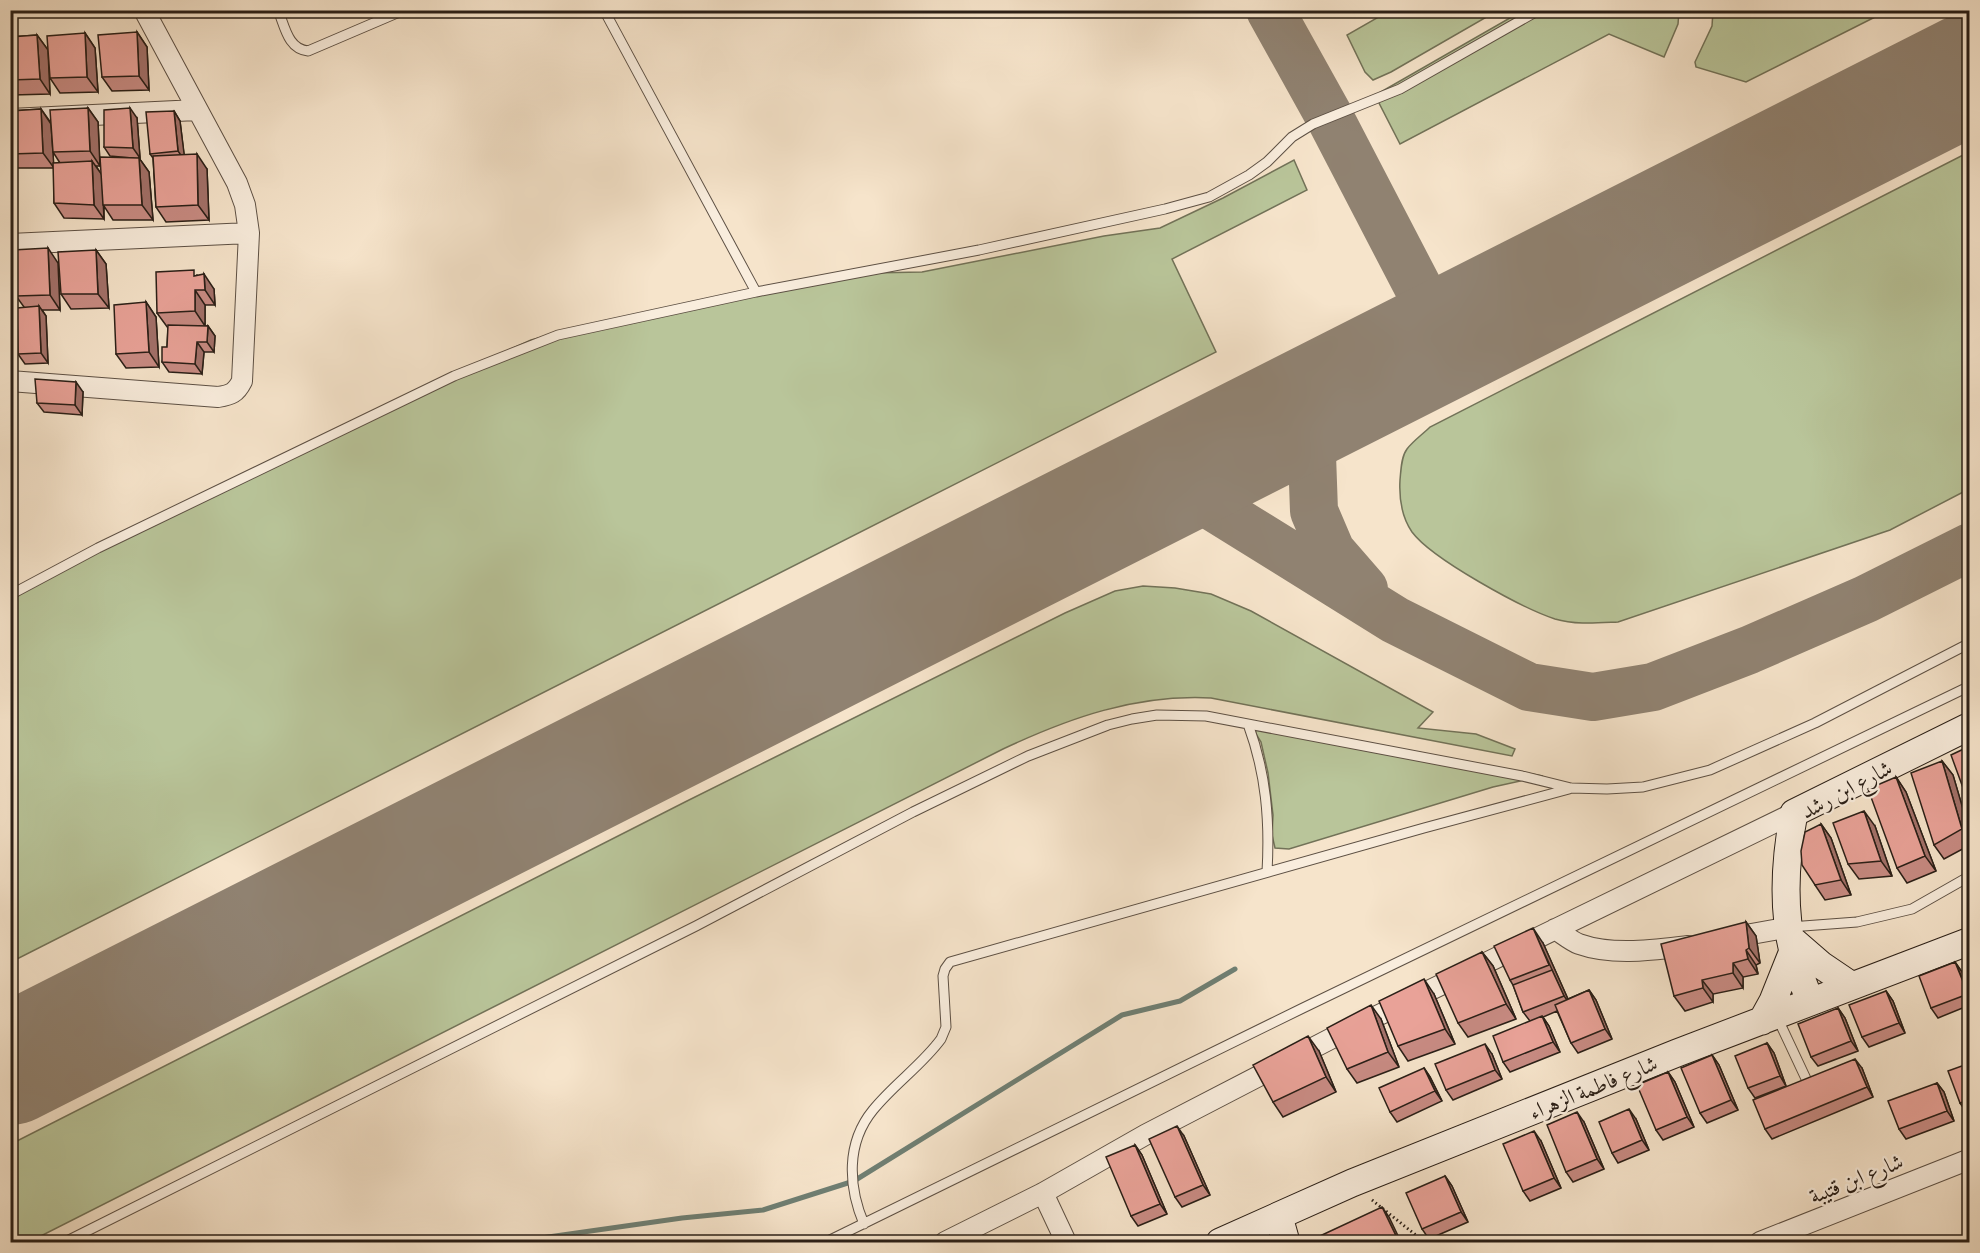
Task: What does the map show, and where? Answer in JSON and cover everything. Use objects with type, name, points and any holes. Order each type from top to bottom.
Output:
[{"type":"street","points":[[10,381],[218,397],[231,395],[242,381],[249,233],[245,205],[237,183],[144,10]]},
{"type":"street","points":[[10,118],[197,110]]},
{"type":"street","points":[[10,244],[249,233]]},
{"type":"street","name":"شارع ابن رشد","points":[[1810,1001],[1791,939],[1785,881],[1786,858],[1794,813],[1970,726]]},
{"type":"street","points":[[945,1242],[1043,1193],[1145,1135],[1338,1035],[1794,813]]},
{"type":"street","points":[[1555,929],[1578,944],[1604,949],[1638,951],[1791,939],[1816,961],[1852,986]]},
{"type":"street","points":[[1769,1018],[1791,939]]},
{"type":"street","name":"شارع فاطمة الزهراء","points":[[1220,1242],[1283,1230],[1352,1183],[1810,1001],[1970,941]]},
{"type":"street","name":"شارع ابن قتيبة","points":[[1760,1242],[1970,1159]]},
{"type":"street","points":[[1043,1193],[1066,1242]]},
{"type":"lane","points":[[278,10],[292,45],[299,50],[308,51],[404,10]]},
{"type":"lane","points":[[604,10],[756,292]]},
{"type":"lane","points":[[10,595],[98,548],[443,381],[572,331],[756,292],[979,250],[1165,209],[1209,197],[1249,175],[1267,162],[1292,137],[1313,124],[1400,88],[1539,10]]},
{"type":"lane","points":[[65,1242],[696,926],[913,812],[1028,756],[1108,725],[1157,715],[1206,716],[1522,776],[1571,788],[1643,787],[1710,770],[1815,723],[1970,643]]},
{"type":"lane","points":[[826,1242],[1303,1008],[1970,686]]},
{"type":"lane","points":[[1248,724],[1258,753],[1264,782],[1269,832],[1267,872]]},
{"type":"lane","points":[[864,1224],[856,1206],[852,1186],[855,1146],[862,1127],[873,1110],[941,1039],[946,1027],[944,976],[945,969],[950,962],[1571,788]]},
{"type":"lane","points":[[1791,939],[1912,909],[1970,876]]},
{"type":"lane","points":[[1769,1018],[1808,1083]]},
{"type":"path","points":[[1352,1183],[1422,1240]]},
{"type":"green space","points":[[1713,10],[1887,11],[1746,82],[1696,67],[1695,62],[1712,26]]},
{"type":"green space","points":[[1383,11],[1497,11],[1373,80],[1365,72],[1347,35],[1377,18]]},
{"type":"green space","points":[[1522,11],[1679,11],[1678,24],[1664,57],[1609,34],[1400,144],[1378,101],[1379,93]]},
{"type":"green space","points":[[1969,152],[1969,489],[1890,530],[1618,622],[1570,622],[1540,613],[1479,582],[1438,555],[1412,532],[1405,520],[1400,500],[1402,464],[1407,449],[1430,427]]},
{"type":"green space","points":[[1294,160],[1307,190],[1172,259],[1216,352],[11,962],[11,592],[451,376],[531,340],[586,326],[870,273],[922,272],[1104,236],[1160,228]]},
{"type":"green space","points":[[1143,586],[1211,594],[1251,611],[1433,712],[1418,728],[1476,734],[1515,749],[1512,756],[1211,698],[1156,700],[1104,710],[1078,718],[1003,749],[29,1242],[11,1242],[11,1144],[687,801],[1065,613],[1115,591]]},
{"type":"green space","points":[[1254,724],[1543,776],[1493,787],[1289,849],[1275,848],[1268,773]]},
{"type":"building","points":[[137,32],[139,76],[102,77],[98,35]]},
{"type":"building","points":[[85,33],[87,77],[50,78],[47,36]]},
{"type":"building","points":[[37,35],[40,79],[10,80],[10,37]]},
{"type":"building","points":[[88,108],[90,151],[53,152],[50,110]]},
{"type":"building","points":[[130,108],[133,148],[104,147],[104,110]]},
{"type":"building","points":[[41,109],[43,153],[10,154],[10,111]]},
{"type":"building","points":[[174,111],[178,151],[150,154],[146,112]]},
{"type":"building","points":[[197,154],[198,205],[156,207],[153,156]]},
{"type":"building","points":[[100,157],[139,158],[142,205],[103,205]]},
{"type":"building","points":[[92,161],[94,205],[54,203],[53,163]]},
{"type":"building","points":[[48,248],[50,295],[16,296],[13,250]]},
{"type":"building","points":[[96,250],[98,294],[61,294],[58,252]]},
{"type":"building","points":[[194,270],[194,276],[204,274],[205,290],[195,290],[195,311],[157,313],[156,272]]},
{"type":"building","points":[[146,302],[149,352],[116,354],[114,305]]},
{"type":"building","points":[[39,306],[41,353],[18,354],[17,308]]},
{"type":"building","points":[[168,325],[208,326],[207,342],[197,342],[195,364],[162,362],[162,347],[167,347]]},
{"type":"building","points":[[35,379],[76,382],[75,405],[37,403]]},
{"type":"building","points":[[1970,746],[1970,807],[1951,755]]},
{"type":"building","points":[[1942,761],[1962,829],[1934,845],[1911,773]]},
{"type":"building","points":[[1896,777],[1925,856],[1897,868],[1868,789]]},
{"type":"building","points":[[1864,811],[1881,861],[1848,864],[1833,823]]},
{"type":"building","points":[[1821,824],[1841,880],[1815,885],[1802,865],[1801,851],[1805,832]]},
{"type":"building","points":[[1746,922],[1748,959],[1733,963],[1733,973],[1702,980],[1703,988],[1674,996],[1661,944]]},
{"type":"building","points":[[1533,928],[1549,965],[1510,980],[1494,946]]},
{"type":"building","points":[[1482,952],[1506,1004],[1458,1023],[1436,974]]},
{"type":"building","points":[[1955,962],[1968,994],[1931,1008],[1919,976]]},
{"type":"building","points":[[1552,970],[1564,996],[1523,1012],[1513,985]]},
{"type":"building","points":[[1424,979],[1445,1029],[1398,1046],[1379,1001]]},
{"type":"building","points":[[1589,990],[1605,1029],[1571,1043],[1555,1005]]},
{"type":"building","points":[[1886,991],[1899,1023],[1862,1037],[1849,1005]]},
{"type":"building","points":[[1371,1005],[1388,1052],[1347,1069],[1327,1028]]},
{"type":"building","points":[[1838,1008],[1851,1041],[1811,1057],[1798,1024]]},
{"type":"building","points":[[1542,1016],[1553,1042],[1503,1062],[1493,1036]]},
{"type":"building","points":[[1308,1036],[1326,1077],[1273,1102],[1253,1065]]},
{"type":"building","points":[[1767,1043],[1780,1076],[1748,1088],[1735,1056]]},
{"type":"building","points":[[1485,1044],[1495,1070],[1446,1090],[1435,1064]]},
{"type":"building","points":[[1712,1055],[1731,1100],[1700,1113],[1681,1068]]},
{"type":"building","points":[[1855,1059],[1867,1087],[1765,1129],[1753,1100]]},
{"type":"building","points":[[1970,1063],[1970,1100],[1960,1103],[1948,1071]]},
{"type":"building","points":[[1424,1068],[1435,1091],[1390,1112],[1379,1088]]},
{"type":"building","points":[[1668,1072],[1687,1117],[1656,1130],[1637,1085]]},
{"type":"building","points":[[1937,1083],[1947,1111],[1899,1129],[1888,1101]]},
{"type":"building","points":[[1629,1109],[1642,1140],[1612,1153],[1599,1122]]},
{"type":"building","points":[[1577,1112],[1597,1159],[1566,1172],[1547,1125]]},
{"type":"building","points":[[1177,1126],[1203,1185],[1175,1197],[1149,1139]]},
{"type":"building","points":[[1534,1131],[1554,1178],[1523,1191],[1503,1144]]},
{"type":"building","points":[[1135,1145],[1160,1204],[1131,1216],[1106,1157]]},
{"type":"building","points":[[1445,1176],[1461,1212],[1422,1229],[1406,1193]]},
{"type":"building","points":[[1382,1207],[1399,1242],[1307,1242]]},
{"type":"building","points":[[1963,1236],[1965,1242],[1946,1242]]},
{"type":"waterway","points":[[513,1242],[682,1218],[763,1210],[854,1181],[1122,1015],[1180,1001],[1235,969]]},
{"type":"taxiway","points":[[1270,10],[1329,116],[1445,339]]},
{"type":"taxiway","points":[[1326,399],[1312,455],[1314,511],[1331,551],[1364,589]]},
{"type":"taxiway","points":[[1168,479],[1395,620],[1529,687],[1593,697],[1653,687],[1749,650],[1866,599],[1970,547]]},
{"type":"runway","points":[[10,1065],[1970,73]]}]
